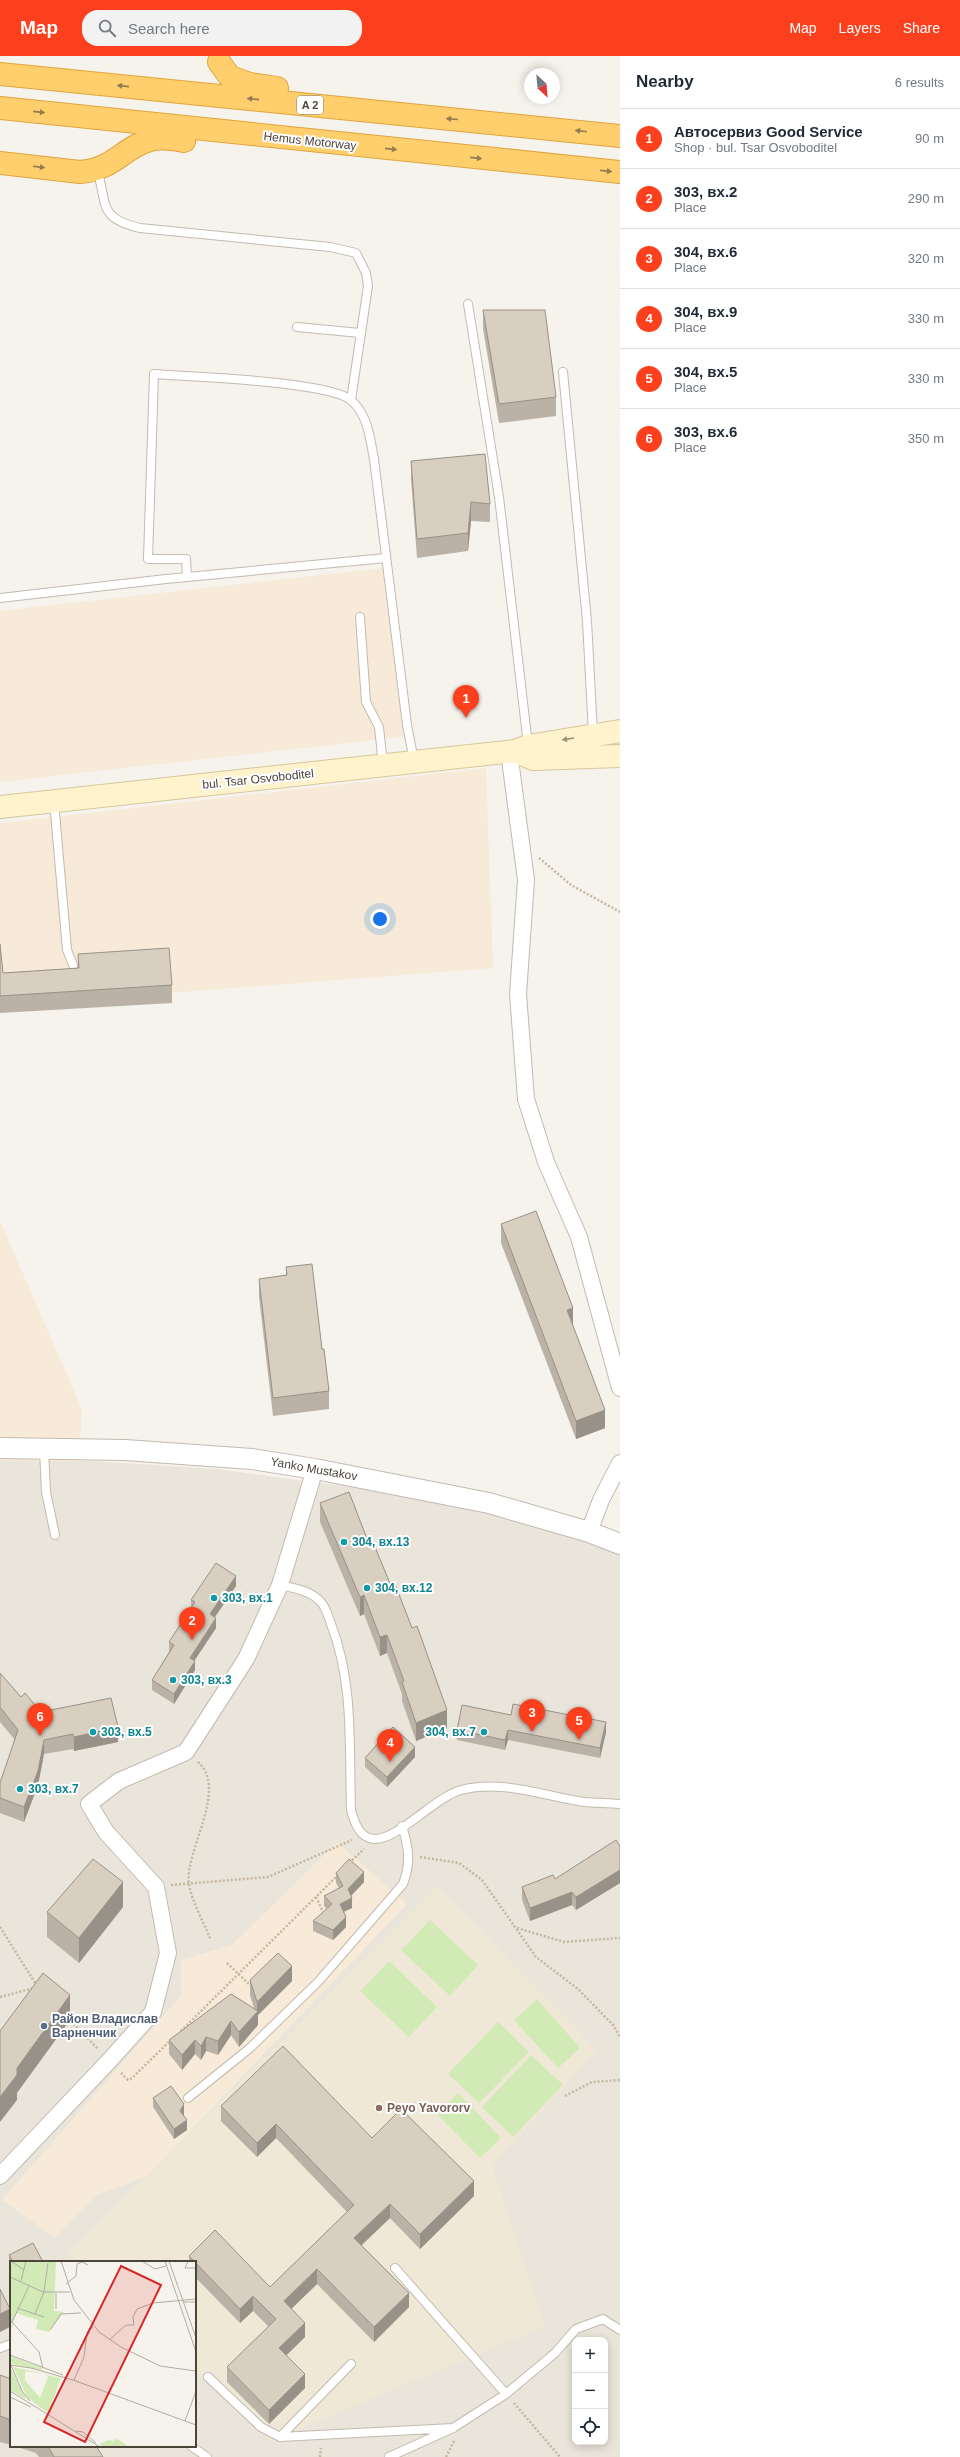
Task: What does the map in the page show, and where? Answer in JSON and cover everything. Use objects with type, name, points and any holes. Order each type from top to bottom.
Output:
[{"type":"highway","points":[[219,59],[230,77],[250,84],[317,94],[355,110]]},
{"type":"highway","name":"A 2","points":[[0,74],[620,136]]},
{"type":"highway","name":"Hemus Motorway","points":[[0,108],[620,172]]},
{"type":"highway","points":[[0,163],[80,172],[96,169],[115,162],[138,146],[150,140],[163,138],[288,152],[359,146]]},
{"type":"main road","name":"bul. Tsar Osvoboditel","points":[[0,807],[414,762],[517,749],[620,731]]},
{"type":"main road","name":"bul. Tsar Osvoboditel","points":[[517,749],[532,759],[620,756]]},
{"type":"street","points":[[517,749],[526,880],[518,994],[526,1099],[546,1162],[579,1237],[620,1388]]},
{"type":"street","name":"Yanko Mustakov","points":[[0,1448],[44,1447],[252,1458],[489,1503],[590,1532],[620,1544]]},
{"type":"street","points":[[590,1532],[601,1500],[620,1464]]},
{"type":"street","points":[[0,2176],[110,2061],[153,2012],[168,1953],[156,1887],[106,1832],[89,1804],[119,1781],[186,1752],[246,1659],[280,1586],[315,1469]]},
{"type":"lane","points":[[96,169],[106,210],[120,224],[140,228],[330,247],[356,253],[366,273],[368,286],[351,400]]},
{"type":"lane","points":[[468,304],[499,497],[517,749]]},
{"type":"lane","points":[[297,327],[360,333]]},
{"type":"lane","points":[[563,372],[587,621],[593,735]]},
{"type":"lane","points":[[187,577],[186,559],[148,559],[154,374],[319,388],[351,400],[364,416],[368,429],[407,725],[414,762]]},
{"type":"lane","points":[[0,598],[187,577],[386,558]]},
{"type":"lane","points":[[360,617],[366,702],[379,727],[383,765]]},
{"type":"lane","points":[[54,801],[67,950],[73,965]]},
{"type":"lane","points":[[44,1447],[46,1492],[55,1535]]},
{"type":"lane","points":[[280,1586],[304,1590],[319,1600],[325,1608],[341,1648],[347,1680],[351,1810],[354,1823],[363,1835],[374,1839],[392,1833],[460,1790],[494,1786],[539,1792],[584,1802],[620,1804]]},
{"type":"lane","points":[[188,2098],[250,2048],[318,1982],[403,1884],[408,1869],[410,1856],[402,1826]]},
{"type":"lane","points":[[396,2268],[506,2394]]},
{"type":"lane","points":[[389,2457],[453,2428],[506,2394],[555,2353],[576,2329],[603,2319],[620,2330]]},
{"type":"lane","points":[[0,2348],[10,2344]]},
{"type":"lane","points":[[280,2437],[351,2364]]},
{"type":"lane","points":[[208,2377],[261,2427],[280,2437],[453,2428]]},
{"type":"lane","points":[[192,2447],[207,2457]]},
{"type":"path","points":[[536,851],[539,858],[571,885],[620,912]]},
{"type":"path","points":[[186,1752],[200,1764],[207,1777],[209,1792],[206,1813],[190,1871],[189,1883],[210,1938]]},
{"type":"path","points":[[156,1887],[268,1877],[283,1872],[363,1835]]},
{"type":"path","points":[[348,1865],[374,1839]]},
{"type":"path","points":[[410,1856],[459,1864],[482,1880],[536,1957],[578,1989],[614,2026],[620,2037]]},
{"type":"path","points":[[64,2013],[128,2080],[132,2078],[239,1974],[342,1870]]},
{"type":"path","points":[[316,1897],[324,1914]]},
{"type":"path","points":[[0,1927],[37,1987],[43,1992]]},
{"type":"path","points":[[516,1928],[564,1942],[620,1938]]},
{"type":"path","points":[[227,1963],[251,1986]]},
{"type":"path","points":[[0,1997],[37,1987]]},
{"type":"path","points":[[565,2096],[592,2082],[620,2080]]},
{"type":"path","points":[[506,2394],[560,2457]]},
{"type":"shaded area","points":[[392,567],[410,736],[0,782],[0,611]]},
{"type":"shaded area","points":[[486,768],[493,968],[0,1006],[0,823]]},
{"type":"shaded area","points":[[0,1221],[82,1409],[79,1461],[0,1461]]},
{"type":"shaded area","points":[[0,1461],[91,1461],[218,1469],[377,1491],[526,1502],[620,1535],[620,2457],[0,2457]]},
{"type":"shaded area","points":[[337,1842],[407,1904],[147,2176],[98,2195],[55,2238],[2,2200],[181,1996],[181,1960],[232,1945]]},
{"type":"shaded area","name":"Peyo Yavororv","points":[[437,1887],[597,2050],[492,2166],[545,2326],[271,2441],[196,2372],[196,2261],[76,2261],[68,2254]]},
{"type":"green space","points":[[430,1920],[478,1965],[450,1996],[401,1950]]},
{"type":"green space","points":[[389,1961],[437,2007],[409,2037],[360,1991]]},
{"type":"green space","points":[[537,1999],[580,2048],[558,2068],[514,2020]]},
{"type":"green space","points":[[498,2022],[529,2052],[479,2103],[448,2074]]},
{"type":"green space","points":[[531,2055],[563,2085],[513,2137],[482,2107]]},
{"type":"green space","points":[[458,2093],[501,2138],[480,2158],[437,2114]]},
{"type":"building","points":[[483,310],[545,310],[556,397],[499,404]]},
{"type":"building","points":[[485,454],[490,504],[471,502],[468,533],[417,539],[411,461]]},
{"type":"building","points":[[0,944],[3,973],[79,968],[78,954],[169,948],[172,985],[0,996]]},
{"type":"building","points":[[536,1211],[573,1308],[567,1310],[605,1410],[576,1421],[501,1224]]},
{"type":"building","points":[[312,1264],[322,1349],[324,1349],[329,1391],[273,1398],[259,1279],[287,1275],[286,1267]]},
{"type":"building","points":[[349,1492],[369,1544],[373,1542],[391,1586],[395,1584],[412,1628],[417,1626],[447,1710],[416,1723],[402,1682],[404,1681],[387,1635],[380,1637],[364,1595],[360,1597],[320,1503]]},
{"type":"building","points":[[216,1563],[236,1576],[210,1614],[216,1618],[190,1658],[195,1661],[174,1694],[152,1680],[174,1645],[169,1642],[195,1602],[191,1600]]},
{"type":"building","points":[[0,1673],[21,1697],[25,1693],[41,1712],[111,1698],[118,1727],[74,1737],[73,1734],[44,1740],[38,1771],[24,1807],[0,1798],[0,1783],[18,1730],[0,1707]]},
{"type":"building","points":[[513,1704],[606,1722],[600,1748],[508,1730],[505,1740],[457,1730],[462,1705],[511,1715]]},
{"type":"building","points":[[393,1727],[415,1747],[387,1777],[365,1758]]},
{"type":"building","points":[[616,1840],[620,1846],[620,1870],[576,1897],[572,1892],[530,1908],[522,1887],[553,1875],[555,1879]]},
{"type":"building","points":[[93,1859],[123,1882],[79,1938],[47,1912]]},
{"type":"building","points":[[349,1859],[364,1872],[348,1889],[352,1898],[340,1904],[346,1917],[333,1930],[313,1921],[332,1904],[324,1896],[343,1886],[336,1873]]},
{"type":"building","points":[[278,1953],[292,1966],[257,2002],[250,1980]]},
{"type":"building","points":[[43,1973],[70,1995],[17,2068],[17,2075],[0,2097],[0,2031]]},
{"type":"building","points":[[231,1994],[258,2011],[239,2032],[231,2021],[218,2041],[206,2037],[201,2046],[195,2040],[182,2055],[169,2040]]},
{"type":"building","points":[[283,2046],[372,2138],[401,2109],[474,2181],[420,2234],[390,2204],[354,2238],[409,2293],[374,2327],[317,2269],[284,2301],[305,2323],[279,2348],[305,2374],[269,2410],[227,2367],[276,2319],[253,2296],[240,2309],[196,2263],[196,2261],[194,2261],[189,2256],[215,2230],[270,2287],[354,2205],[276,2124],[257,2143],[221,2106]]},
{"type":"building","points":[[171,2086],[184,2104],[180,2111],[187,2120],[174,2129],[153,2098]]},
{"type":"building","points":[[33,2243],[42,2261],[12,2261],[9,2255]]},
{"type":"building","points":[[0,2289],[10,2309],[0,2314]]},
{"type":"building","points":[[0,2375],[10,2379],[10,2420],[0,2416]]},
{"type":"building","points":[[49,2447],[97,2447],[103,2457],[54,2457]]},
{"type":"place","name":"Автосервиз Good Service","points":[[466,718]]},
{"type":"place","name":"304, вх.13","points":[[344,1542]]},
{"type":"place","name":"304, вх.12","points":[[367,1588]]},
{"type":"place","name":"303, вх.1","points":[[214,1598]]},
{"type":"place","name":"303, вх.2","points":[[192,1640]]},
{"type":"place","name":"303, вх.3","points":[[173,1680]]},
{"type":"place","name":"303, вх.5","points":[[93,1732]]},
{"type":"place","name":"304, вх.7","points":[[484,1732]]},
{"type":"place","name":"304, вх.6","points":[[532,1732]]},
{"type":"place","name":"303, вх.6","points":[[40,1736]]},
{"type":"place","name":"304, вх.5","points":[[579,1740]]},
{"type":"place","name":"304, вх.9","points":[[390,1762]]},
{"type":"place","name":"303, вх.7","points":[[20,1789]]},
{"type":"place","name":"Район Владислав Варненчик","points":[[44,2026]]},
{"type":"place","name":"Peyo Yavororv","points":[[379,2108]]}]
